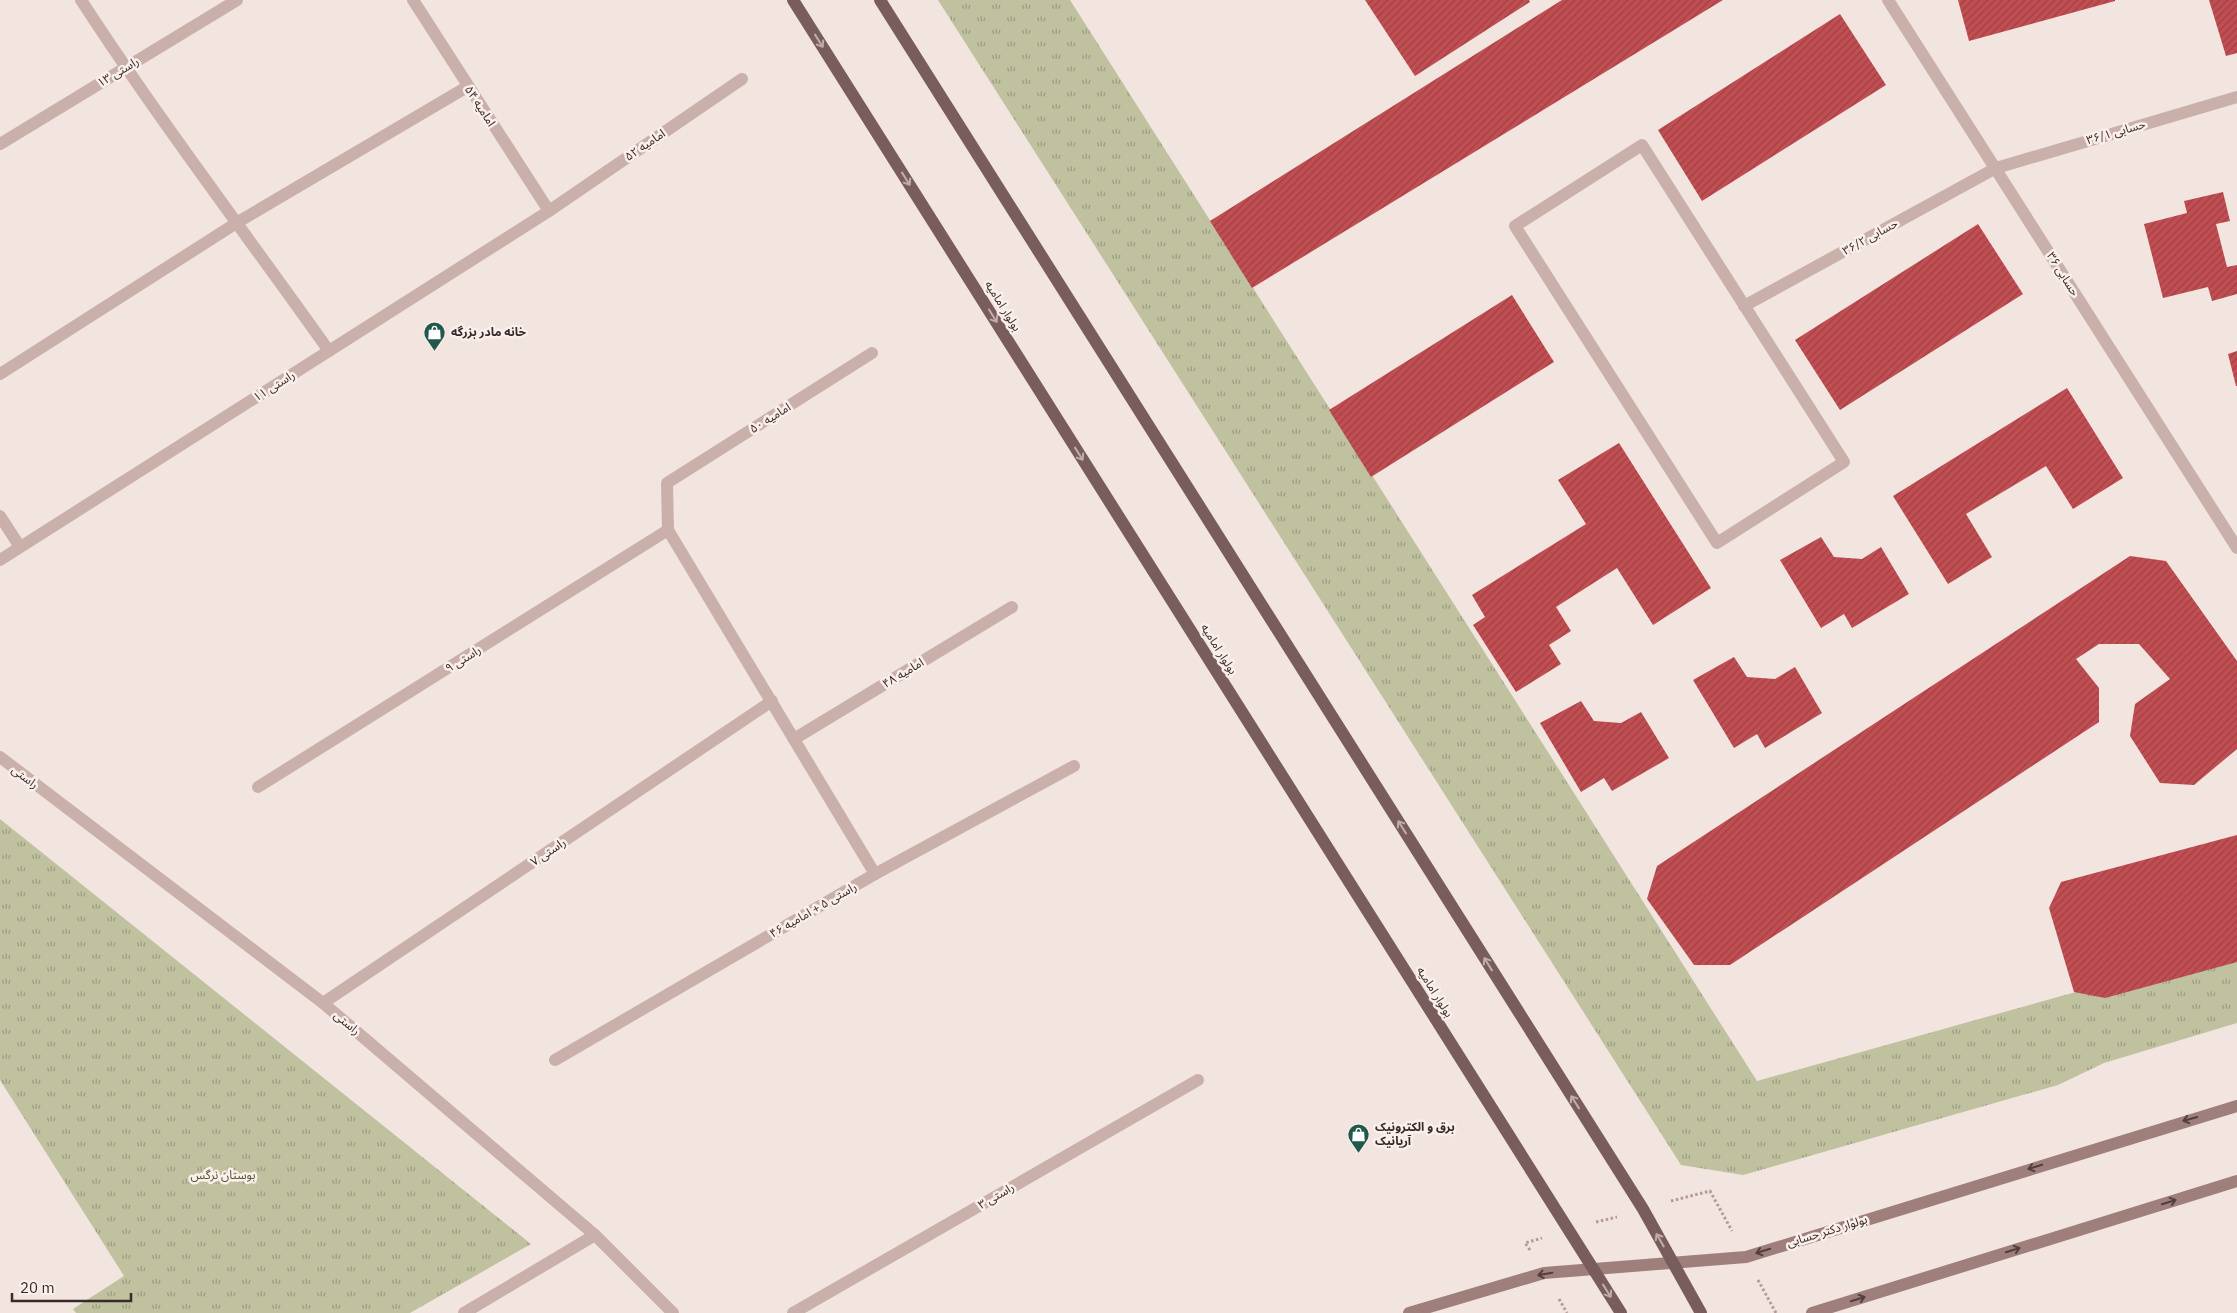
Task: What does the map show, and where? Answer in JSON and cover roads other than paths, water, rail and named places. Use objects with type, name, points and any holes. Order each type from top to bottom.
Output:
[{"type":"main road","name":"بولوار امامیه","points":[[793,0],[1621,1313]]},
{"type":"main road","points":[[880,0],[1637,1201],[1701,1313]]},
{"type":"main road","name":"بولوار دکتر حسابی","points":[[1409,1313],[1544,1273],[1746,1256],[2237,1106]]},
{"type":"main road","points":[[1812,1313],[2237,1182]]},
{"type":"street","points":[[81,0],[125,68],[238,222],[329,351]]},
{"type":"street","name":"راستی ۱۳","points":[[0,144],[237,0]]},
{"type":"street","name":"امامیه ۵۴","points":[[413,0],[467,87],[549,211]]},
{"type":"street","name":"حسابی ۳۶","points":[[1888,0],[2237,548]]},
{"type":"street","name":"امامیه ۵۲","points":[[549,211],[742,80]]},
{"type":"street","points":[[0,374],[238,222],[467,87]]},
{"type":"street","name":"حسابی ۳۶/۱","points":[[1996,168],[2237,97]]},
{"type":"street","points":[[1642,145],[1744,306],[1844,462],[1717,544],[1515,226],[1642,145]]},
{"type":"street","name":"حسابی ۳۶/۲","points":[[1744,306],[1996,168]]},
{"type":"street","name":"راستی ۱۱","points":[[0,560],[549,211]]},
{"type":"street","name":"امامیه ۵۰","points":[[668,530],[667,483],[872,353]]},
{"type":"street","points":[[0,516],[20,547]]},
{"type":"street","points":[[668,530],[875,874]]},
{"type":"street","name":"راستی ۹","points":[[258,787],[668,530]]},
{"type":"street","name":"امامیه ۴۸","points":[[794,739],[1012,607]]},
{"type":"street","name":"راستی ۷","points":[[324,1004],[772,701]]},
{"type":"street","name":"راستی","points":[[0,757],[324,1004],[595,1235],[673,1313]]},
{"type":"street","name":"راستی ۵ + امامیه ۴۶","points":[[555,1060],[875,874],[1074,766]]},
{"type":"street","name":"راستی ۳","points":[[793,1313],[1198,1080]]},
{"type":"street","points":[[464,1313],[595,1235]]},
{"type":"place","name":"خانه مادر بزرگه","points":[[435,351]]},
{"type":"place","name":"برق و الکترونیک آریانیک","points":[[1359,1153]]},
{"type":"park label","name":"بوستان نرگس","points":[[223,1175]]}]
